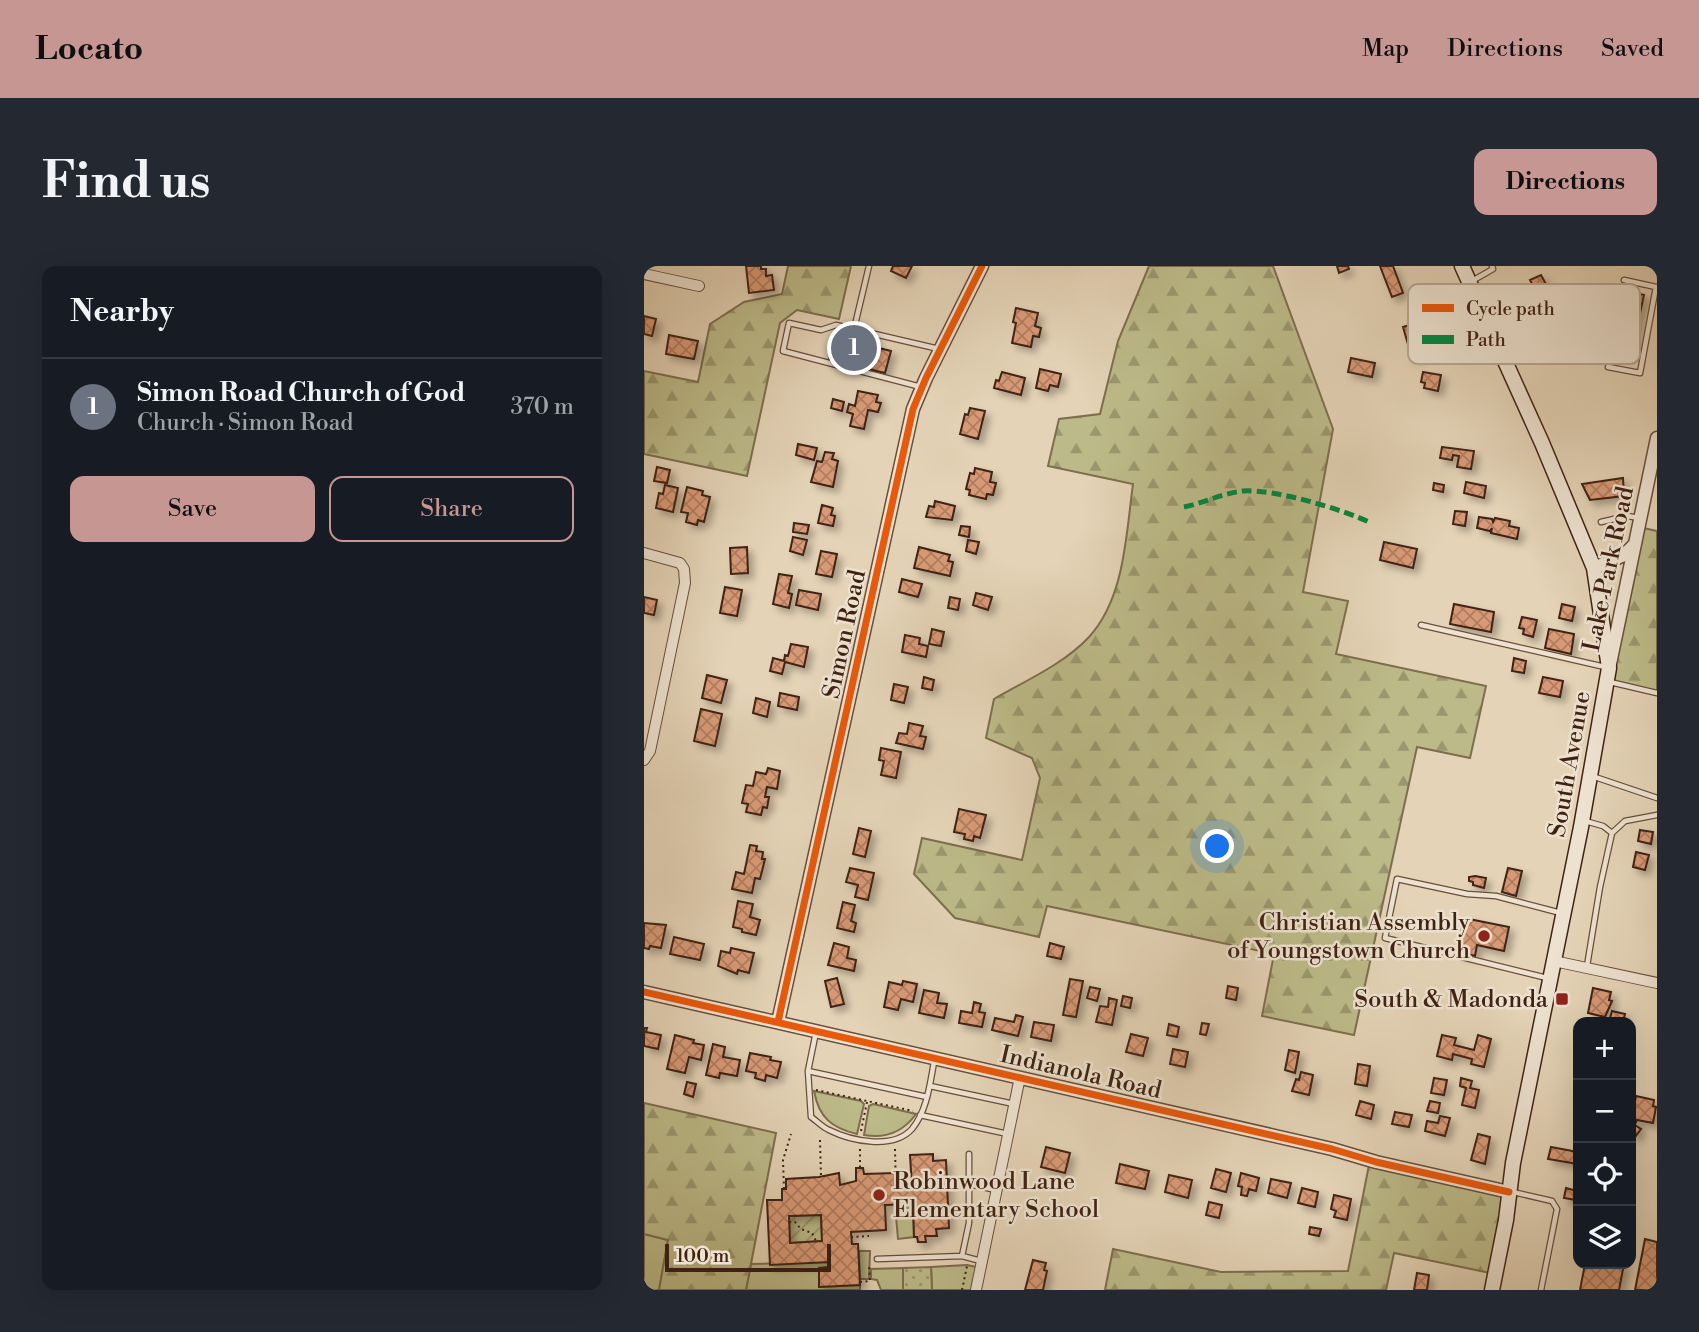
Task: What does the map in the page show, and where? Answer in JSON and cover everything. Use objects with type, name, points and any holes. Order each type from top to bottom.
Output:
[{"type":"main road","name":"South Avenue","points":[[1462,266],[1470,283]]},
{"type":"main road","name":"South Avenue","points":[[1492,1290],[1526,1096],[1583,821],[1608,674],[1594,568],[1506,364]]},
{"type":"street","name":"Simon Road","points":[[778,1022],[908,430],[922,387],[982,266]]},
{"type":"street","points":[[644,274],[699,286]]},
{"type":"street","name":"Lake Park Road","points":[[1608,674],[1657,438]]},
{"type":"street","points":[[1594,568],[1625,555],[1636,543]]},
{"type":"street","points":[[644,554],[672,560],[683,566],[685,583],[650,751],[644,760]]},
{"type":"street","points":[[1555,961],[1657,983]]},
{"type":"street","name":"Indianola Road","points":[[644,992],[1509,1192]]},
{"type":"street","points":[[976,1290],[1020,1077]]},
{"type":"lane","points":[[854,329],[869,266]]},
{"type":"lane","points":[[1470,283],[1493,269],[1492,266]]},
{"type":"lane","points":[[1608,367],[1640,373],[1654,318],[1657,287],[1625,280]]},
{"type":"lane","points":[[922,387],[783,352],[789,323],[821,330],[836,324],[940,349]]},
{"type":"lane","points":[[1601,522],[1627,516],[1641,519]]},
{"type":"lane","points":[[1422,625],[1608,674],[1657,693]]},
{"type":"lane","points":[[1591,776],[1657,798]]},
{"type":"lane","points":[[1587,967],[1612,833],[1625,821],[1657,815]]},
{"type":"lane","points":[[1583,821],[1603,825],[1612,833]]},
{"type":"lane","points":[[1551,979],[1385,938],[1397,879],[1467,894],[1496,896],[1564,914]]},
{"type":"lane","points":[[817,1031],[808,1071],[811,1117],[839,1135],[874,1142],[896,1139],[911,1130],[927,1097],[935,1058]]},
{"type":"lane","points":[[808,1071],[927,1097]]},
{"type":"lane","points":[[930,1086],[1015,1105]]},
{"type":"lane","points":[[921,1114],[1008,1134]]},
{"type":"lane","points":[[962,1256],[969,1223],[969,1154]]},
{"type":"lane","points":[[969,1184],[997,1190]]},
{"type":"lane","points":[[1509,1192],[1552,1200],[1557,1209],[1541,1290]]},
{"type":"lane","points":[[877,1259],[962,1256],[982,1261]]},
{"type":"path","points":[[808,1088],[921,1114]]},
{"type":"path","points":[[861,1134],[867,1101]]},
{"type":"path","points":[[784,1189],[783,1160],[791,1135]]},
{"type":"path","points":[[820,1140],[821,1177]]},
{"type":"path","points":[[860,1148],[860,1168]]},
{"type":"path","points":[[894,1148],[896,1188]]},
{"type":"path","points":[[789,1222],[795,1222],[812,1233],[816,1241]]},
{"type":"path","points":[[851,1237],[869,1236]]},
{"type":"path","points":[[962,1290],[967,1265]]},
{"type":"path","points":[[860,1282],[870,1281],[870,1266]]},
{"type":"green space","points":[[788,266],[851,266],[839,319],[797,310],[780,323],[747,476],[644,454],[644,371],[698,382],[710,324],[744,302],[782,294]]},
{"type":"green space","points":[[1149,266],[1273,266],[1333,429],[1303,592],[1348,601],[1336,654],[1486,686],[1470,758],[1417,747],[1354,1035],[1262,1016],[1274,954],[1047,906],[1039,937],[955,918],[914,874],[922,838],[1022,860],[1040,778],[1032,758],[986,738],[994,699],[1044,671],[1079,647],[1101,621],[1117,585],[1133,484],[1048,466],[1059,419],[1100,414],[1118,341]]},
{"type":"green space","points":[[1639,527],[1657,531],[1657,691],[1607,681]]},
{"type":"green space","points":[[814,1091],[861,1101],[864,1104],[857,1134],[840,1129],[823,1115]]},
{"type":"green space","points":[[644,1103],[776,1133],[746,1290],[659,1290],[668,1240],[644,1234]]},
{"type":"green space","points":[[873,1104],[916,1114],[900,1130],[893,1133],[864,1135],[869,1106]]},
{"type":"green space","points":[[1370,1160],[1509,1192],[1495,1274],[1394,1253],[1386,1290],[1105,1290],[1113,1249],[1221,1272],[1348,1271]]},
{"type":"green space","points":[[913,1204],[914,1237],[898,1239],[895,1205]]},
{"type":"green space","points":[[821,1215],[822,1241],[790,1243],[789,1216]]},
{"type":"green space","points":[[644,1234],[668,1240],[659,1290],[644,1290]]},
{"type":"green space","points":[[859,1251],[870,1251],[869,1279],[860,1279]]},
{"type":"green space","points":[[829,1262],[830,1267],[819,1268],[820,1287],[860,1285],[860,1290],[746,1290],[751,1264]]},
{"type":"green space","points":[[967,1265],[981,1268],[976,1290],[932,1290],[931,1267]]},
{"type":"green space","points":[[931,1267],[932,1290],[903,1290],[903,1268]]},
{"type":"green space","points":[[903,1268],[903,1290],[881,1290],[877,1280],[871,1279],[871,1269]]},
{"type":"building","points":[[746,266],[761,266],[761,269],[766,269],[766,276],[772,275],[774,290],[749,293]]},
{"type":"building","points":[[893,266],[912,266],[906,278],[891,271]]},
{"type":"building","points":[[1337,266],[1348,266],[1349,269],[1339,273]]},
{"type":"building","points":[[1380,266],[1393,266],[1403,293],[1392,297]]},
{"type":"building","points":[[1541,275],[1546,284],[1532,284],[1530,280]]},
{"type":"building","points":[[1640,294],[1644,295],[1640,313]]},
{"type":"building","points":[[1016,308],[1038,313],[1035,326],[1041,328],[1039,337],[1033,336],[1031,347],[1012,343]]},
{"type":"building","points":[[644,316],[656,319],[652,336],[644,334]]},
{"type":"building","points":[[1408,326],[1408,344],[1403,327]]},
{"type":"building","points":[[836,328],[865,335],[863,344],[891,351],[885,373],[829,360]]},
{"type":"building","points":[[669,335],[698,341],[694,359],[666,354]]},
{"type":"building","points":[[1351,358],[1375,363],[1372,377],[1348,372]]},
{"type":"building","points":[[1040,369],[1061,374],[1058,387],[1050,385],[1048,391],[1036,388]]},
{"type":"building","points":[[1002,372],[1025,378],[1021,395],[994,388]]},
{"type":"building","points":[[1423,372],[1441,375],[1438,391],[1424,388],[1425,383],[1421,382]]},
{"type":"building","points":[[858,391],[878,395],[876,402],[881,403],[878,412],[868,410],[864,429],[850,426],[853,414],[847,412],[849,404],[855,406]]},
{"type":"building","points":[[833,399],[844,402],[842,411],[831,408]]},
{"type":"building","points":[[970,408],[985,411],[978,439],[960,434],[965,414],[968,415]]},
{"type":"building","points":[[798,444],[817,448],[814,460],[796,455]]},
{"type":"building","points":[[1442,447],[1474,451],[1471,469],[1457,467],[1459,456],[1453,455],[1452,460],[1440,458]]},
{"type":"building","points":[[825,452],[834,453],[832,459],[838,461],[833,487],[811,482],[817,461],[822,462]]},
{"type":"building","points":[[657,467],[670,470],[667,483],[654,481]]},
{"type":"building","points":[[975,468],[992,472],[990,482],[996,483],[993,495],[987,494],[986,499],[969,495],[970,490],[966,489],[970,473],[974,474]]},
{"type":"building","points":[[1623,478],[1624,496],[1590,500],[1582,484]]},
{"type":"building","points":[[1466,482],[1486,486],[1484,498],[1464,493]]},
{"type":"building","points":[[1434,483],[1444,485],[1443,492],[1433,490]]},
{"type":"building","points":[[665,485],[678,488],[673,512],[656,508],[659,493],[663,494]]},
{"type":"building","points":[[687,487],[703,491],[702,495],[710,497],[704,522],[698,520],[697,525],[686,522],[688,513],[681,512]]},
{"type":"building","points":[[935,501],[955,506],[952,520],[926,517],[929,506],[934,507]]},
{"type":"building","points":[[822,505],[833,508],[833,526],[818,523]]},
{"type":"building","points":[[1455,511],[1467,512],[1465,526],[1453,524]]},
{"type":"building","points":[[1479,517],[1492,519],[1493,522],[1495,518],[1510,521],[1509,526],[1519,528],[1517,539],[1491,533],[1492,528],[1490,531],[1477,528]]},
{"type":"building","points":[[794,523],[809,525],[807,534],[793,532]]},
{"type":"building","points":[[961,526],[970,527],[969,537],[959,535]]},
{"type":"building","points":[[793,537],[807,540],[803,555],[790,551]]},
{"type":"building","points":[[968,540],[979,542],[976,554],[966,551]]},
{"type":"building","points":[[1384,542],[1417,549],[1413,568],[1380,560]]},
{"type":"building","points":[[747,547],[748,573],[731,574],[730,548]]},
{"type":"building","points":[[919,547],[950,555],[948,561],[953,562],[950,576],[914,568]]},
{"type":"building","points":[[821,551],[837,554],[832,577],[816,574]]},
{"type":"building","points":[[779,574],[792,576],[788,593],[792,594],[789,608],[773,604]]},
{"type":"building","points":[[902,579],[922,584],[918,597],[899,592]]},
{"type":"building","points":[[725,587],[742,590],[737,616],[720,613]]},
{"type":"building","points":[[799,590],[821,594],[818,610],[796,605]]},
{"type":"building","points":[[976,593],[992,597],[988,610],[973,605]]},
{"type":"building","points":[[644,597],[657,600],[654,615],[644,613]]},
{"type":"building","points":[[950,597],[960,599],[958,610],[948,608]]},
{"type":"building","points":[[1454,604],[1494,612],[1491,632],[1450,624]]},
{"type":"building","points":[[1562,604],[1575,607],[1572,621],[1559,618]]},
{"type":"building","points":[[1522,617],[1537,620],[1533,637],[1523,634],[1524,629],[1519,628]]},
{"type":"building","points":[[932,629],[944,632],[941,646],[929,644]]},
{"type":"building","points":[[1549,629],[1574,634],[1571,654],[1545,648]]},
{"type":"building","points":[[905,635],[920,638],[919,644],[928,646],[926,657],[902,652]]},
{"type":"building","points":[[791,644],[808,647],[804,667],[785,662],[782,674],[770,671],[773,658],[784,661]]},
{"type":"building","points":[[1514,658],[1526,661],[1524,673],[1512,671]]},
{"type":"building","points":[[707,675],[727,680],[721,703],[702,698]]},
{"type":"building","points":[[924,677],[934,680],[932,690],[922,688]]},
{"type":"building","points":[[1543,677],[1563,681],[1560,697],[1539,693]]},
{"type":"building","points":[[894,684],[908,687],[904,703],[891,700]]},
{"type":"building","points":[[780,693],[799,697],[797,710],[778,706]]},
{"type":"building","points":[[756,698],[770,702],[767,717],[753,713]]},
{"type":"building","points":[[701,709],[722,714],[715,746],[694,741]]},
{"type":"building","points":[[909,723],[923,726],[920,736],[926,737],[923,749],[896,743],[899,733],[907,734]]},
{"type":"building","points":[[881,748],[901,752],[896,778],[881,775],[884,761],[879,760]]},
{"type":"building","points":[[768,768],[780,771],[777,789],[767,787],[767,808],[763,807],[761,815],[746,812],[748,804],[742,803],[746,785],[753,786],[756,772],[766,774]]},
{"type":"building","points":[[959,809],[986,815],[980,838],[974,836],[973,841],[964,839],[965,834],[954,832]]},
{"type":"building","points":[[859,828],[871,831],[865,857],[853,854]]},
{"type":"building","points":[[1640,830],[1653,832],[1651,844],[1638,841]]},
{"type":"building","points":[[750,845],[757,846],[756,851],[763,852],[762,859],[765,859],[760,879],[755,878],[752,893],[732,889],[736,872],[744,874]]},
{"type":"building","points":[[1636,852],[1649,855],[1645,870],[1633,867]]},
{"type":"building","points":[[850,868],[874,873],[868,900],[855,897],[858,885],[846,882]]},
{"type":"building","points":[[1508,868],[1522,871],[1516,896],[1502,892]]},
{"type":"building","points":[[1469,877],[1486,878],[1484,888],[1469,881]]},
{"type":"building","points":[[738,901],[753,904],[750,917],[760,920],[756,935],[733,927]]},
{"type":"building","points":[[843,902],[855,905],[851,921],[856,923],[854,932],[837,928]]},
{"type":"building","name":"Christian Assembly of Youngstown Church","points":[[1464,918],[1509,927],[1504,951],[1477,945],[1475,956],[1457,952]]},
{"type":"building","points":[[644,923],[666,925],[661,948],[644,948]]},
{"type":"building","points":[[674,937],[704,944],[700,960],[670,954]]},
{"type":"building","points":[[834,943],[849,947],[847,958],[856,960],[854,971],[828,965]]},
{"type":"building","points":[[1050,943],[1064,947],[1061,959],[1047,956]]},
{"type":"building","points":[[731,948],[754,953],[749,973],[738,970],[737,974],[718,966],[721,951],[730,953]]},
{"type":"building","points":[[837,978],[844,1004],[831,1007],[825,981]]},
{"type":"building","points":[[1070,979],[1083,981],[1076,1017],[1063,1015]]},
{"type":"building","points":[[903,981],[917,984],[913,1002],[901,999],[898,1010],[884,1007],[889,982],[902,985]]},
{"type":"building","points":[[1228,986],[1238,988],[1236,1000],[1226,998]]},
{"type":"building","points":[[1090,987],[1100,989],[1097,1001],[1087,998]]},
{"type":"building","points":[[1593,988],[1611,992],[1609,1000],[1612,1001],[1605,1017],[1588,1013]]},
{"type":"building","points":[[924,990],[939,993],[937,1003],[947,1004],[944,1018],[919,1013]]},
{"type":"building","points":[[1123,996],[1132,998],[1130,1008],[1121,1006]]},
{"type":"building","points":[[1109,998],[1117,1000],[1112,1025],[1096,1022],[1100,1006],[1108,1007]]},
{"type":"building","points":[[974,1002],[981,1004],[979,1012],[985,1013],[982,1027],[959,1023],[961,1011],[972,1013]]},
{"type":"building","points":[[1612,1011],[1625,1014],[1624,1017],[1610,1017]]},
{"type":"building","points":[[1016,1015],[1023,1017],[1018,1036],[992,1030],[995,1018],[1014,1022]]},
{"type":"building","points":[[1034,1022],[1054,1025],[1051,1041],[1031,1037]]},
{"type":"building","points":[[1202,1023],[1209,1024],[1206,1035],[1200,1034]]},
{"type":"building","points":[[1169,1024],[1179,1027],[1177,1037],[1167,1035]]},
{"type":"building","points":[[644,1028],[647,1028],[646,1032],[661,1035],[658,1049],[644,1046]]},
{"type":"building","points":[[1131,1034],[1148,1038],[1143,1056],[1126,1052]]},
{"type":"building","points":[[675,1035],[704,1045],[701,1060],[689,1057],[685,1073],[667,1069]]},
{"type":"building","points":[[1442,1035],[1456,1038],[1454,1045],[1474,1050],[1478,1035],[1491,1039],[1484,1067],[1471,1064],[1472,1059],[1453,1054],[1452,1060],[1437,1056]]},
{"type":"building","points":[[713,1044],[725,1047],[723,1057],[740,1060],[737,1076],[720,1073],[719,1078],[706,1075]]},
{"type":"building","points":[[1173,1049],[1188,1052],[1185,1067],[1170,1064]]},
{"type":"building","points":[[1289,1050],[1299,1052],[1295,1073],[1285,1070]]},
{"type":"building","points":[[750,1053],[781,1062],[777,1078],[766,1075],[765,1081],[755,1078],[756,1073],[746,1071]]},
{"type":"building","points":[[1358,1064],[1370,1066],[1367,1086],[1355,1084]]},
{"type":"building","points":[[1301,1072],[1313,1075],[1309,1095],[1292,1091]]},
{"type":"building","points":[[1434,1078],[1447,1080],[1444,1095],[1431,1093]]},
{"type":"building","points":[[1461,1078],[1472,1081],[1470,1088],[1479,1090],[1475,1108],[1462,1105],[1466,1088],[1460,1086]]},
{"type":"building","points":[[687,1082],[696,1084],[693,1097],[684,1094]]},
{"type":"building","points":[[1636,1096],[1654,1100],[1653,1106],[1656,1107],[1653,1123],[1637,1120],[1636,1122]]},
{"type":"building","points":[[1360,1101],[1374,1105],[1371,1119],[1356,1115]]},
{"type":"building","points":[[1430,1101],[1440,1103],[1438,1113],[1427,1111]]},
{"type":"building","points":[[1395,1112],[1412,1115],[1409,1127],[1392,1124]]},
{"type":"building","points":[[1440,1116],[1450,1118],[1445,1136],[1425,1131],[1427,1121],[1438,1123]]},
{"type":"building","points":[[1478,1134],[1490,1137],[1485,1164],[1471,1160]]},
{"type":"building","points":[[1046,1147],[1070,1153],[1065,1173],[1041,1167]]},
{"type":"building","points":[[1551,1147],[1573,1151],[1573,1163],[1548,1159]]},
{"type":"building","points":[[933,1154],[933,1161],[946,1160],[949,1228],[936,1229],[937,1236],[925,1236],[926,1242],[918,1242],[917,1237],[914,1237],[913,1204],[885,1205],[886,1230],[851,1232],[852,1244],[858,1244],[860,1285],[819,1287],[819,1268],[830,1267],[829,1262],[770,1265],[767,1200],[782,1200],[786,1179],[839,1173],[840,1185],[856,1181],[856,1168],[863,1168],[864,1174],[894,1173],[894,1188],[912,1188],[910,1155]],"holes":[[[821,1215],[822,1241],[790,1243],[789,1216]]]},
{"type":"building","points":[[1120,1164],[1149,1171],[1145,1189],[1116,1183]]},
{"type":"building","points":[[1216,1169],[1231,1173],[1226,1192],[1211,1188]]},
{"type":"building","points":[[1241,1173],[1259,1178],[1256,1191],[1249,1189],[1247,1196],[1241,1195],[1242,1187],[1238,1186]]},
{"type":"building","points":[[1169,1175],[1192,1180],[1188,1198],[1165,1192]]},
{"type":"building","points":[[1271,1179],[1291,1183],[1287,1198],[1268,1193]]},
{"type":"building","points":[[1302,1188],[1318,1192],[1315,1207],[1298,1203]]},
{"type":"building","points":[[1566,1188],[1573,1190],[1573,1200],[1564,1198]]},
{"type":"building","points":[[1334,1195],[1351,1199],[1347,1220],[1334,1217],[1336,1211],[1331,1209]]},
{"type":"building","points":[[1209,1202],[1222,1205],[1219,1218],[1206,1215]]},
{"type":"building","points":[[1310,1227],[1321,1229],[1319,1236],[1309,1234]]},
{"type":"building","points":[[1645,1239],[1657,1242],[1657,1290],[1635,1290]]},
{"type":"building","points":[[1033,1260],[1046,1263],[1043,1290],[1025,1290]]},
{"type":"building","points":[[1584,1269],[1623,1269],[1619,1290],[1580,1290]]},
{"type":"building","points":[[1417,1273],[1429,1275],[1427,1290],[1414,1290]]},
{"type":"marked path","points":[[1184,507],[1236,492],[1256,491],[1308,501],[1371,523]]},
{"type":"cycle path","points":[[778,1022],[913,409],[982,266]]},
{"type":"cycle path","points":[[644,992],[1509,1192]]},
{"type":"place","name":"Simon Road Church of God","points":[[854,348]]},
{"type":"place","name":"Christian Assembly of Youngstown Church","points":[[1484,936]]},
{"type":"place","name":"South & Madonda","points":[[1562,999]]},
{"type":"place","name":"Robinwood Lane Elementary School","points":[[879,1195]]}]
